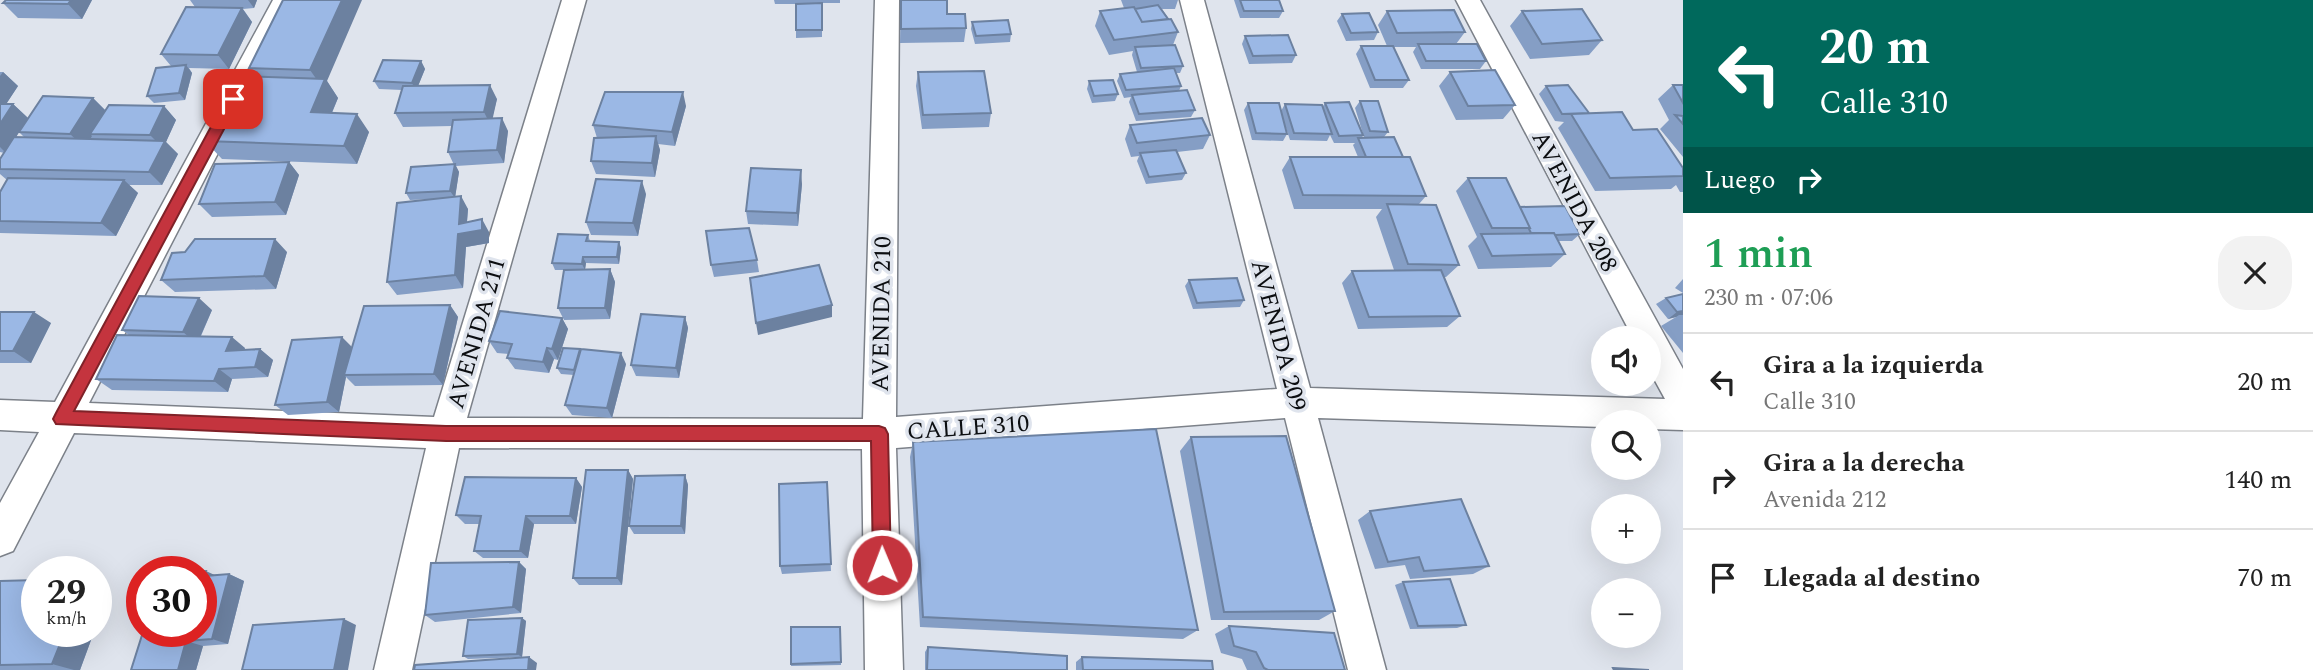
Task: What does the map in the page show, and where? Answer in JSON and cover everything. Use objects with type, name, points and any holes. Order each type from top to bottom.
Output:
[{"type":"street","points":[[0,539],[285,0]]},
{"type":"street","name":"AVENIDA 211","points":[[393,670],[446,433],[574,0]]},
{"type":"street","name":"AVENIDA 210","points":[[884,670],[879,434],[887,0]]},
{"type":"street","name":"AVENIDA 209","points":[[1192,0],[1367,670]]},
{"type":"street","name":"AVENIDA 208","points":[[1468,0],[1683,401]]},
{"type":"street","name":"CALLE 310","points":[[0,415],[446,433],[879,434],[1296,402],[1683,415]]},
{"type":"building","points":[[6,0],[71,0],[68,4],[3,3]]},
{"type":"building","points":[[283,0],[342,0],[310,70],[249,68]]},
{"type":"building","points":[[901,0],[947,0],[947,14],[965,14],[966,28],[901,29]]},
{"type":"building","points":[[1240,0],[1279,0],[1283,11],[1244,11]]},
{"type":"building","points":[[822,3],[822,30],[796,30],[796,4]]},
{"type":"building","points":[[1158,5],[1168,19],[1142,22],[1135,9]]},
{"type":"building","points":[[186,7],[242,8],[218,55],[161,54]]},
{"type":"building","points":[[1134,7],[1142,22],[1171,19],[1178,32],[1114,40],[1100,11]]},
{"type":"building","points":[[1582,9],[1602,40],[1542,44],[1522,11]]},
{"type":"building","points":[[1454,10],[1465,32],[1397,33],[1387,11]]},
{"type":"building","points":[[1369,13],[1378,32],[1351,33],[1342,14]]},
{"type":"building","points":[[1008,20],[1011,34],[976,36],[972,22]]},
{"type":"building","points":[[1288,35],[1296,55],[1253,56],[1245,36]]},
{"type":"building","points":[[1418,44],[1477,44],[1486,61],[1426,61]]},
{"type":"building","points":[[1175,45],[1183,66],[1141,68],[1135,47]]},
{"type":"building","points":[[1361,46],[1393,46],[1409,80],[1375,80]]},
{"type":"building","points":[[383,60],[421,61],[412,83],[374,81]]},
{"type":"building","points":[[186,65],[179,93],[147,96],[156,68]]},
{"type":"building","points":[[1174,68],[1181,86],[1126,90],[1120,74]]},
{"type":"building","points":[[1495,70],[1515,105],[1468,106],[1450,72]]},
{"type":"building","points":[[984,71],[991,113],[923,115],[918,72]]},
{"type":"building","points":[[242,76],[325,79],[311,112],[357,114],[344,146],[205,141]]},
{"type":"building","points":[[1113,80],[1118,94],[1094,96],[1089,81]]},
{"type":"building","points":[[490,85],[484,112],[395,113],[403,86]]},
{"type":"building","points":[[1568,85],[1589,113],[1562,114],[1546,86]]},
{"type":"building","points":[[1673,85],[1683,85],[1683,103]]},
{"type":"building","points":[[1187,90],[1195,110],[1139,114],[1132,95]]},
{"type":"building","points":[[605,92],[683,92],[672,132],[593,125]]},
{"type":"building","points":[[43,96],[93,98],[70,134],[19,132]]},
{"type":"building","points":[[1360,101],[1378,101],[1388,132],[1370,131]]},
{"type":"building","points":[[1349,102],[1363,135],[1339,136],[1325,103]]},
{"type":"building","points":[[1248,103],[1279,103],[1287,134],[1256,133]]},
{"type":"building","points":[[0,104],[13,104],[0,124]]},
{"type":"building","points":[[1285,104],[1322,105],[1332,134],[1294,133]]},
{"type":"building","points":[[109,105],[164,106],[150,135],[90,134]]},
{"type":"building","points":[[1622,112],[1633,130],[1657,129],[1683,168],[1683,176],[1610,178],[1571,114]]},
{"type":"building","points":[[1675,115],[1683,116],[1683,124]]},
{"type":"building","points":[[502,118],[497,150],[448,152],[453,120]]},
{"type":"building","points":[[1202,118],[1210,135],[1137,143],[1130,125]]},
{"type":"building","points":[[656,136],[652,163],[591,161],[594,138]]},
{"type":"building","points":[[14,137],[165,141],[149,172],[0,169],[0,159]]},
{"type":"building","points":[[1394,137],[1403,157],[1366,157],[1358,138]]},
{"type":"building","points":[[1176,150],[1186,173],[1149,177],[1140,153]]},
{"type":"building","points":[[1290,157],[1410,157],[1426,196],[1303,195]]},
{"type":"building","points":[[289,162],[275,202],[199,204],[215,164]]},
{"type":"building","points":[[455,164],[450,191],[406,193],[411,167]]},
{"type":"building","points":[[751,168],[801,170],[797,213],[746,211]]},
{"type":"building","points":[[8,178],[124,180],[101,223],[0,221],[0,192]]},
{"type":"building","points":[[1468,178],[1506,178],[1530,228],[1492,228]]},
{"type":"building","points":[[596,179],[642,181],[633,223],[586,222]]},
{"type":"building","points":[[461,196],[459,224],[482,219],[482,230],[458,234],[455,275],[387,282],[397,203]]},
{"type":"building","points":[[1387,204],[1436,205],[1459,265],[1408,264]]},
{"type":"building","points":[[1565,206],[1580,234],[1531,233],[1520,207]]},
{"type":"building","points":[[749,228],[757,260],[711,265],[706,231]]},
{"type":"building","points":[[1554,233],[1565,254],[1492,256],[1481,234]]},
{"type":"building","points":[[558,234],[588,235],[586,241],[619,242],[617,257],[583,257],[582,264],[552,263]]},
{"type":"building","points":[[195,239],[275,239],[264,276],[161,280],[172,253],[185,252]]},
{"type":"building","points":[[819,265],[832,305],[756,323],[750,278]]},
{"type":"building","points":[[610,269],[605,308],[558,308],[564,270]]},
{"type":"building","points":[[1441,270],[1460,316],[1369,317],[1352,271]]},
{"type":"building","points":[[1237,278],[1244,300],[1197,303],[1189,280]]},
{"type":"building","points":[[1683,294],[1683,311],[1677,312],[1666,298]]},
{"type":"building","points":[[139,296],[199,298],[183,332],[122,330]]},
{"type":"building","points":[[450,305],[434,374],[344,375],[364,306]]},
{"type":"building","points":[[500,311],[562,318],[552,349],[547,348],[543,362],[507,358],[512,344],[489,341]]},
{"type":"building","points":[[0,312],[34,312],[13,351],[0,351]]},
{"type":"building","points":[[641,314],[685,317],[676,368],[631,365]]},
{"type":"building","points":[[117,335],[232,337],[226,351],[260,349],[255,367],[219,369],[214,381],[96,379]]},
{"type":"building","points":[[342,337],[327,402],[275,405],[292,340]]},
{"type":"building","points":[[563,348],[580,349],[574,370],[557,368]]},
{"type":"building","points":[[581,349],[621,353],[607,408],[565,405]]},
{"type":"building","points":[[1156,429],[1198,630],[923,617],[913,442]]},
{"type":"building","points":[[1286,436],[1335,611],[1224,612],[1191,437]]},
{"type":"building","points":[[586,470],[628,470],[617,578],[573,578]]},
{"type":"building","points":[[685,475],[681,526],[629,526],[635,476]]},
{"type":"building","points":[[465,477],[576,478],[570,516],[526,516],[520,551],[474,551],[481,516],[456,515]]},
{"type":"building","points":[[827,482],[831,564],[780,566],[779,484]]},
{"type":"building","points":[[1461,499],[1489,566],[1424,571],[1419,557],[1388,562],[1370,511]]},
{"type":"building","points":[[519,562],[513,607],[425,615],[431,563]]},
{"type":"building","points":[[229,574],[217,620],[217,575]]},
{"type":"building","points":[[1450,579],[1466,625],[1418,626],[1403,582]]},
{"type":"building","points":[[21,580],[21,647],[59,647],[52,664],[0,665],[0,581]]},
{"type":"building","points":[[522,618],[517,654],[463,656],[468,620]]},
{"type":"building","points":[[344,619],[334,670],[242,670],[253,625]]},
{"type":"building","points":[[1229,626],[1334,633],[1345,670],[1268,670],[1264,668],[1256,652],[1234,646]]},
{"type":"building","points":[[791,627],[840,627],[841,662],[791,664]]},
{"type":"building","points":[[138,647],[184,647],[178,670],[131,670]]},
{"type":"building","points":[[928,647],[1067,656],[1067,670],[927,670]]},
{"type":"building","points":[[529,657],[528,670],[414,670],[415,665]]},
{"type":"building","points":[[1082,657],[1212,661],[1213,670],[1083,670]]},
{"type":"building","points":[[1613,668],[1649,670],[1614,670]]},
{"type":"route","points":[[233,99],[62,419],[446,433],[879,434],[882,565]]}]
